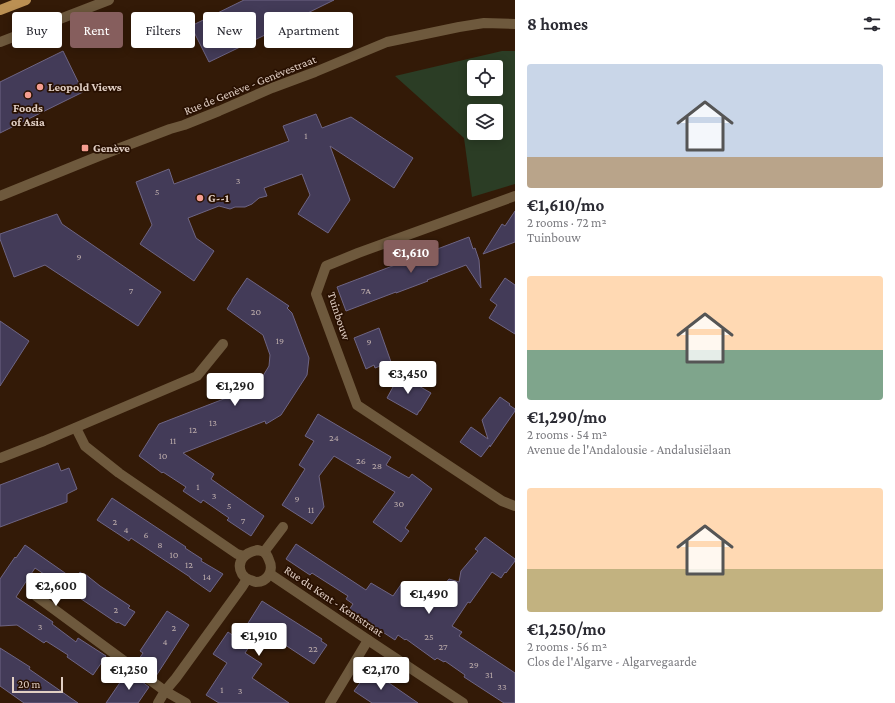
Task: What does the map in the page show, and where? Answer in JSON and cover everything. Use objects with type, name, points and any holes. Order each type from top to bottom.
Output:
[{"type":"main road","points":[[0,10],[26,0]]},
{"type":"street","points":[[0,42],[109,0]]},
{"type":"street","name":"Rue de Genève - Genèvestraat","points":[[0,196],[99,156],[184,125],[387,42],[484,23],[515,24]]},
{"type":"street","name":"Tuinbouw","points":[[515,196],[326,266],[316,294],[357,406],[502,501],[515,506]]},
{"type":"street","points":[[0,458],[76,428],[197,376],[223,344]]},
{"type":"street","points":[[76,428],[85,446],[119,473],[237,554],[244,556]]},
{"type":"street","points":[[158,703],[165,691],[247,579],[242,574],[240,568],[244,556],[251,551],[258,550],[264,552],[284,527]]},
{"type":"street","name":"Rue du Kent - Kentstraat","points":[[247,579],[255,582],[264,580],[270,574],[272,564],[264,552]]},
{"type":"street","name":"Rue du Kent - Kentstraat","points":[[270,574],[464,703]]},
{"type":"street","points":[[36,596],[165,691],[186,703]]},
{"type":"street","points":[[330,703],[368,640]]},
{"type":"green space","points":[[502,51],[515,51],[515,184],[472,197],[464,138],[395,76]]},
{"type":"building","points":[[244,0],[334,0],[310,12],[264,12],[264,35],[256,39],[256,12],[220,12]]},
{"type":"building","points":[[203,20],[203,48],[238,48],[209,62],[195,34],[195,24]]},
{"type":"building","name":"Leopold Views","points":[[63,51],[83,92],[0,133],[0,82]]},
{"type":"building","name":"G--1","points":[[316,114],[322,128],[351,117],[413,158],[394,188],[330,146],[350,200],[328,233],[298,214],[310,195],[302,174],[264,188],[267,196],[259,198],[252,204],[245,207],[235,207],[230,209],[219,206],[188,218],[196,238],[214,251],[194,281],[140,244],[152,225],[136,182],[169,169],[174,184],[289,141],[283,126]]},
{"type":"building","points":[[515,211],[515,242],[483,254],[502,224],[505,226]]},
{"type":"building","points":[[57,214],[62,224],[161,292],[138,326],[45,265],[14,277],[0,239],[0,234]]},
{"type":"building","points":[[469,237],[479,260],[481,288],[466,265],[427,280],[428,281],[346,311],[337,287]]},
{"type":"building","points":[[247,278],[289,306],[287,308],[292,313],[309,358],[307,375],[281,415],[266,424],[265,421],[183,453],[214,474],[211,479],[264,516],[251,536],[227,520],[229,518],[203,500],[201,503],[183,491],[186,487],[163,472],[162,473],[139,456],[159,424],[247,390],[258,384],[269,366],[270,355],[263,335],[227,309]]},
{"type":"building","points":[[505,278],[515,285],[515,334],[489,318],[497,305],[490,300]]},
{"type":"building","points":[[0,321],[29,341],[0,386]]},
{"type":"building","points":[[379,328],[391,362],[375,368],[374,365],[366,369],[354,338]]},
{"type":"building","points":[[398,374],[431,393],[417,415],[387,398],[393,387],[391,386]]},
{"type":"building","points":[[500,397],[510,404],[509,405],[515,409],[515,411],[490,447],[490,445],[481,457],[460,442],[471,427],[488,439],[482,420]]},
{"type":"building","points":[[318,414],[391,457],[386,465],[409,478],[412,474],[432,489],[405,528],[409,531],[401,542],[373,522],[395,492],[334,456],[319,476],[324,507],[312,524],[282,505],[305,469],[299,465],[314,441],[305,436]]},
{"type":"building","points":[[58,463],[61,471],[69,468],[77,489],[67,494],[67,502],[0,527],[0,485]]},
{"type":"building","points":[[112,498],[186,547],[185,548],[202,559],[201,561],[223,574],[210,592],[131,538],[129,541],[97,520]]},
{"type":"building","points":[[485,537],[515,559],[515,561],[501,578],[492,572],[470,603],[468,602],[452,626],[462,632],[459,636],[515,673],[515,703],[504,703],[464,677],[465,675],[445,661],[444,662],[437,658],[435,660],[406,639],[405,640],[398,635],[395,640],[349,610],[353,604],[346,599],[348,596],[312,573],[310,575],[286,559],[296,544],[366,590],[371,583],[393,596],[402,583],[432,600],[449,579],[459,582],[461,571],[478,551],[475,549]]},
{"type":"building","points":[[25,545],[75,580],[80,572],[84,575],[85,574],[130,606],[128,608],[135,612],[125,626],[118,622],[117,623],[35,568],[27,580],[16,597],[53,622],[52,624],[76,642],[78,638],[106,656],[93,675],[67,657],[68,655],[46,641],[44,643],[17,625],[0,626],[0,579]]},
{"type":"building","points":[[262,601],[322,639],[321,641],[327,645],[314,664],[261,629],[245,653],[262,664],[252,678],[289,703],[219,703],[206,695],[227,663],[213,654],[228,632],[238,639]]},
{"type":"building","points":[[167,611],[189,625],[156,676],[137,662],[143,653],[140,651]]},
{"type":"building","points":[[0,648],[30,667],[29,669],[78,703],[24,703],[0,686]]},
{"type":"building","points":[[368,672],[374,676],[376,674],[418,703],[372,703],[354,691]]},
{"type":"building","points":[[130,673],[149,687],[138,703],[106,703],[121,681],[123,682]]},
{"type":"place","name":"Leopold Views","points":[[40,87]]},
{"type":"place","name":"Foods of Asia","points":[[28,95]]},
{"type":"place","name":"Genève","points":[[85,148]]},
{"type":"place","name":"G--1","points":[[200,198]]}]
